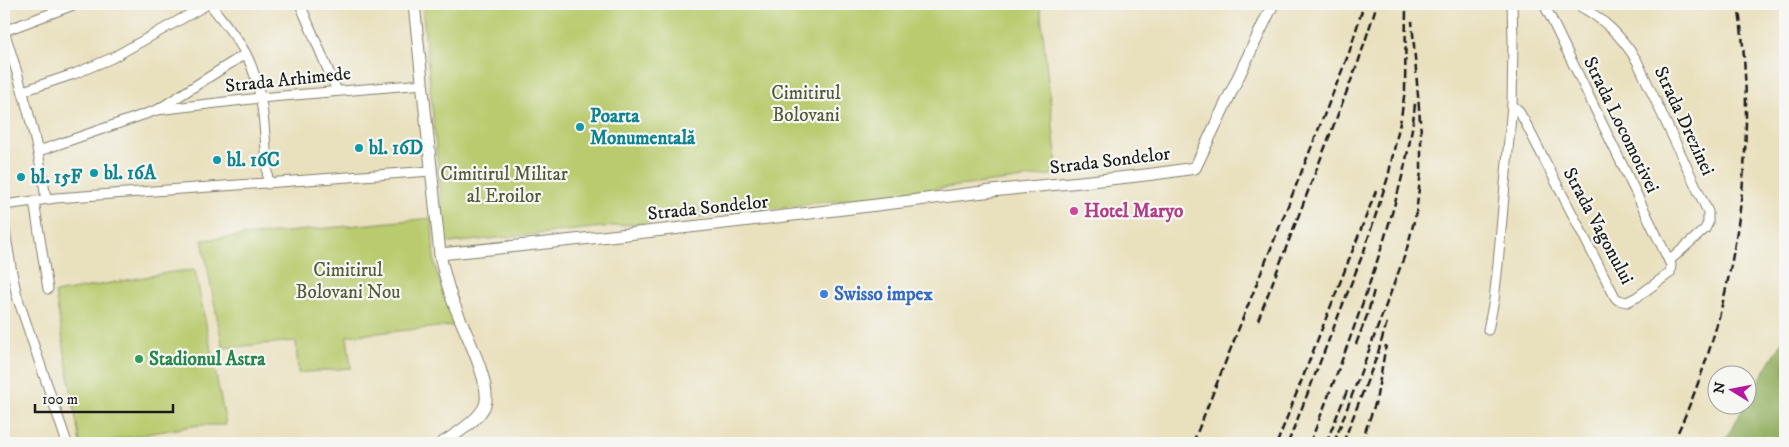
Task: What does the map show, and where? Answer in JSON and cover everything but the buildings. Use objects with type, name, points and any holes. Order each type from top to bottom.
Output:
[{"type":"street","points":[[46,199],[39,152],[23,91],[4,31],[76,4]]},
{"type":"street","points":[[23,91],[74,74],[112,58],[209,4],[245,54],[254,77],[260,98],[268,184]]},
{"type":"street","points":[[300,4],[337,91]]},
{"type":"street","points":[[414,4],[440,254],[444,275],[469,340],[487,395],[485,406],[479,414],[442,443]]},
{"type":"street","name":"Strada Sondelor","points":[[440,254],[828,212],[1195,168],[1273,4]]},
{"type":"street","points":[[1488,330],[1498,264],[1512,104],[1512,4]]},
{"type":"street","name":"Strada Locomotivei","points":[[1544,4],[1669,261]]},
{"type":"street","name":"Strada Drezinei","points":[[1576,4],[1618,33],[1628,46],[1637,61],[1708,212],[1708,224],[1705,229],[1669,261]]},
{"type":"street","name":"Strada Arhimede","points":[[39,152],[157,110],[245,54]]},
{"type":"street","name":"Strada Arhimede","points":[[157,110],[260,98],[423,84]]},
{"type":"street","name":"Strada Vagonului","points":[[1512,104],[1524,120],[1618,300],[1627,302],[1633,300],[1670,273],[1671,265],[1669,261]]},
{"type":"street","points":[[4,205],[46,199],[431,171]]},
{"type":"street","points":[[34,201],[48,289]]},
{"type":"street","points":[[4,225],[20,306],[67,443]]},
{"type":"green space","name":"Cimitirul Bolovani","points":[[422,4],[1040,4],[1058,174],[719,215],[450,243],[445,239]]},
{"type":"green space","name":"Cimitirul Bolovani Nou","points":[[432,218],[434,261],[438,276],[459,325],[347,336],[351,368],[298,373],[296,341],[223,348],[202,240]]},
{"type":"green space","name":"Stadionul Astra","points":[[195,270],[226,425],[199,425],[95,443],[80,443],[55,293],[172,272]]},
{"type":"green space","points":[[1784,339],[1785,443],[1723,443],[1740,414],[1756,414],[1756,386]]},
{"type":"railway","points":[[1193,443],[1349,53],[1364,4]]},
{"type":"railway","points":[[1258,320],[1359,60],[1377,4]]},
{"type":"railway","points":[[1288,443],[1364,251],[1388,177],[1405,90],[1406,4]]},
{"type":"railway","points":[[1673,443],[1695,392],[1713,339],[1727,284],[1737,228],[1744,172],[1746,116],[1744,60],[1738,4]]},
{"type":"railway","points":[[1334,443],[1406,252],[1416,214],[1421,171],[1421,133],[1412,21]]},
{"type":"railway","points":[[1310,443],[1348,344],[1383,243],[1407,156],[1415,103]]},
{"type":"railway","points":[[1277,443],[1376,191]]},
{"type":"railway","points":[[1356,344],[1368,313],[1374,290]]},
{"type":"railway","points":[[1343,443],[1377,356],[1387,322]]},
{"type":"railway","points":[[1361,443],[1376,401],[1386,345]]},
{"type":"railway","points":[[1326,443],[1347,391]]},
{"type":"place","name":"Poarta Monumentală","points":[[580,127]]},
{"type":"place","name":"bl. 16D","points":[[359,148]]},
{"type":"place","name":"bl. 16C","points":[[217,160]]},
{"type":"place","name":"bl. 16A","points":[[94,173]]},
{"type":"place","name":"bl. 15F","points":[[21,177]]},
{"type":"place","name":"Hotel Maryo","points":[[1074,211]]},
{"type":"place","name":"Swisso impex","points":[[824,294]]},
{"type":"place","name":"Stadionul Astra","points":[[139,359]]},
{"type":"park label","name":"Cimitirul Militar al Eroilor","points":[[504,185]]}]
